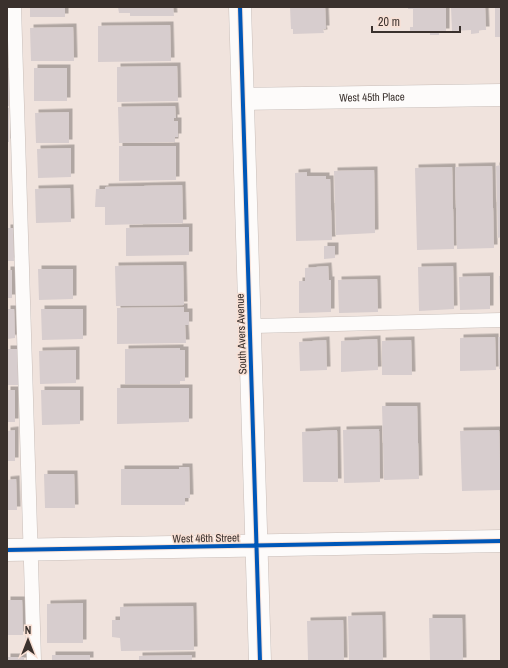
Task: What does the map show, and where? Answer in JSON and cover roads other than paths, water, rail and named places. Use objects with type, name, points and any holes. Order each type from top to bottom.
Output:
[{"type":"street","name":"South Avers Avenue","points":[[240,7],[260,661]]},
{"type":"street","name":"West 45th Place","points":[[244,100],[501,95]]},
{"type":"street","name":"West 46th Street","points":[[7,550],[501,541]]},
{"type":"lane","points":[[14,7],[34,661]]},
{"type":"lane","points":[[250,326],[501,320]]}]
